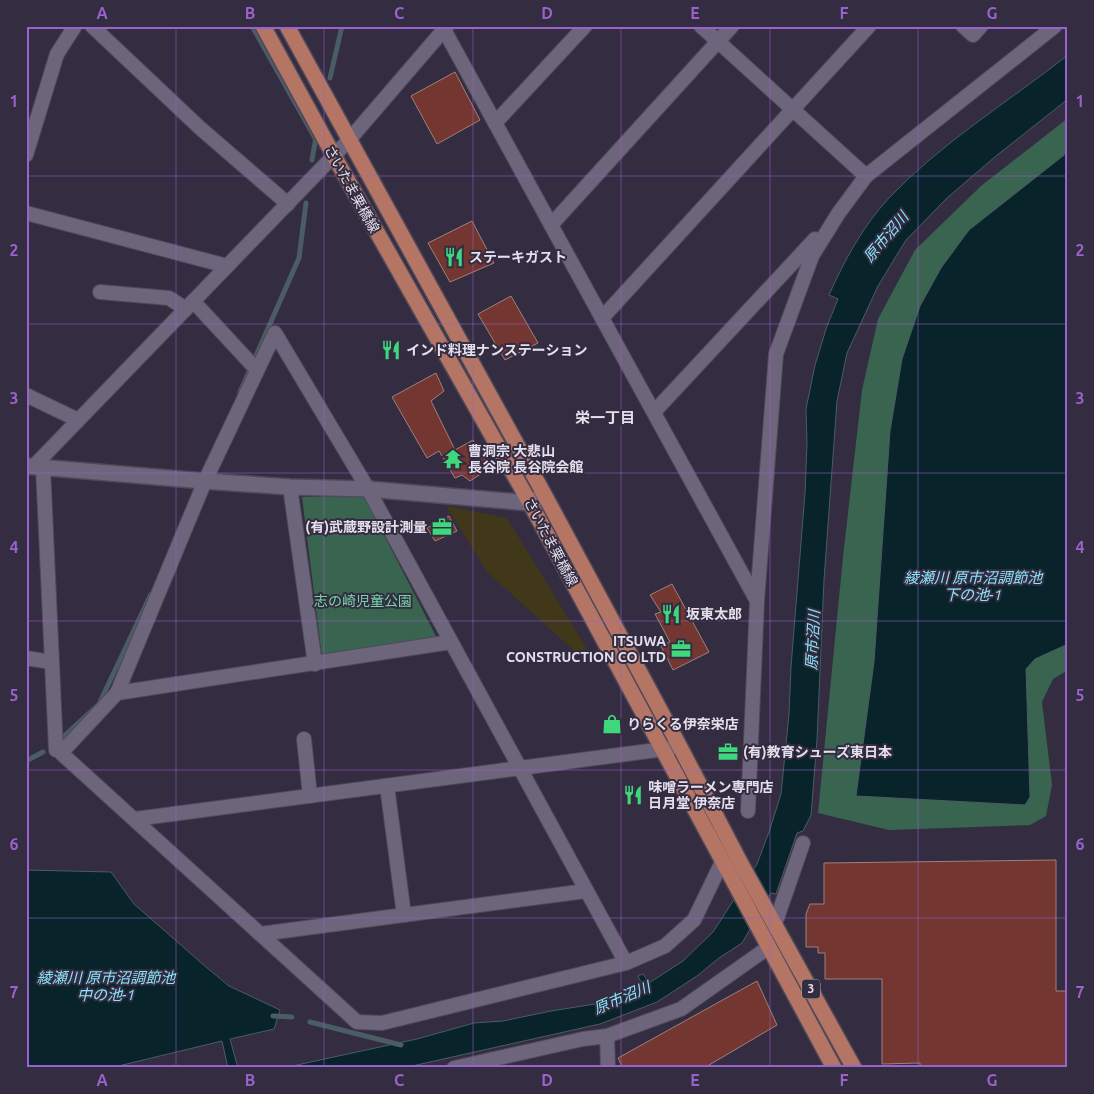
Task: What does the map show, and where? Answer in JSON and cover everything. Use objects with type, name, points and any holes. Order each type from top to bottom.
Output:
[{"type":"main road","name":"さいたま栗橋線","points":[[263,26],[334,156],[530,503],[769,947]]},
{"type":"main road","name":"さいたま栗橋線","points":[[288,26],[544,494],[771,917]]},
{"type":"main road","name":"3","points":[[771,917],[854,1068]]},
{"type":"main road","name":"3","points":[[769,947],[834,1068]]},
{"type":"street","points":[[26,156],[57,54],[75,26]]},
{"type":"street","points":[[92,26],[200,128],[288,204]]},
{"type":"street","points":[[495,124],[585,26]]},
{"type":"street","points":[[701,26],[866,176]]},
{"type":"street","points":[[551,225],[732,26]]},
{"type":"street","points":[[602,318],[869,26]]},
{"type":"street","points":[[963,26],[973,35],[980,26]]},
{"type":"street","points":[[748,811],[757,600],[776,354],[812,256],[838,214],[866,176],[1055,26]]},
{"type":"street","points":[[56,750],[52,662],[34,467],[349,140],[444,28],[757,600]]},
{"type":"street","points":[[26,213],[227,266]]},
{"type":"street","points":[[654,412],[838,214]]},
{"type":"street","points":[[100,292],[170,298],[189,305],[253,366]]},
{"type":"street","points":[[626,963],[368,489],[275,333],[253,366],[201,481],[118,693],[61,753],[356,1022],[382,1023],[626,963],[665,946],[694,920],[722,862]]},
{"type":"street","points":[[26,395],[78,420]]},
{"type":"street","points":[[34,467],[290,487],[368,489],[530,503],[544,494]]},
{"type":"street","points":[[290,487],[315,664]]},
{"type":"street","points":[[118,693],[451,642]]},
{"type":"street","points":[[26,658],[52,662]]},
{"type":"street","points":[[304,739],[310,796]]},
{"type":"street","points":[[135,819],[680,747]]},
{"type":"street","points":[[387,786],[404,915]]},
{"type":"street","points":[[771,917],[803,843]]},
{"type":"street","points":[[260,934],[586,890]]},
{"type":"street","points":[[454,1068],[584,1039],[607,1036],[681,1009],[769,947]]},
{"type":"street","points":[[607,1036],[608,1068]]},
{"type":"green space","points":[[1068,118],[1068,152],[969,230],[941,268],[920,306],[902,359],[890,431],[874,662],[856,796],[1030,797],[1026,669],[1035,659],[1068,644],[1068,670],[1053,679],[1042,702],[1052,785],[1046,816],[1030,825],[889,830],[818,813],[843,557],[862,390],[878,319],[915,250],[981,186]]},
{"type":"green space","name":"志の崎児童公園","points":[[364,496],[438,640],[322,657],[302,497]]},
{"type":"sand","points":[[446,506],[507,518],[589,652],[581,657],[487,572]]},
{"type":"water","name":"原市沼川","points":[[1068,55],[1068,99],[947,198],[906,240],[878,286],[847,353],[837,401],[824,580],[817,740],[811,815],[803,831],[797,833],[776,894],[771,893],[742,943],[657,1002],[600,1024],[403,1068],[283,1068],[417,1039],[474,1023],[503,1021],[601,1003],[643,986],[638,976],[643,974],[649,983],[683,961],[713,932],[757,864],[781,794],[789,714],[805,493],[806,409],[815,365],[827,326],[838,299],[829,295],[855,244],[889,198],[930,159]]},
{"type":"water","name":"綾瀬川 原市沼調節池 下の池-1","points":[[1068,152],[1068,644],[1035,659],[1026,669],[1030,797],[1025,805],[856,796],[874,662],[890,431],[902,359],[920,306],[941,268],[969,230]]},
{"type":"water","name":"綾瀬川 原市沼調節池 中の池-1","points":[[26,870],[111,872],[134,904],[229,986],[280,1010],[274,1029],[230,1039],[238,1068],[228,1068],[222,1041],[110,1068],[26,1068]]},
{"type":"building","points":[[455,72],[480,120],[437,144],[411,96]]},
{"type":"building","points":[[472,221],[494,263],[450,282],[428,243]]},
{"type":"building","points":[[511,296],[538,343],[505,360],[478,314]]},
{"type":"building","points":[[436,373],[444,391],[431,401],[455,450],[473,440],[490,468],[470,481],[462,475],[455,478],[439,451],[427,458],[392,397]]},
{"type":"building","points":[[449,516],[457,531],[435,541],[427,528]]},
{"type":"building","points":[[672,584],[709,652],[673,670],[661,646],[670,642],[655,614],[661,612],[650,595]]},
{"type":"building","points":[[1056,860],[1056,991],[1068,991],[1068,1068],[920,1068],[920,1063],[882,1064],[882,979],[825,979],[825,953],[818,953],[818,947],[806,947],[806,914],[810,904],[824,904],[824,863]]},
{"type":"building","points":[[757,981],[777,1025],[704,1068],[623,1068],[618,1058]]},
{"type":"waterway","points":[[252,26],[315,138]]},
{"type":"waterway","points":[[330,78],[342,26]]},
{"type":"waterway","points":[[312,160],[316,137]]},
{"type":"waterway","points":[[240,392],[299,258],[306,203]]},
{"type":"waterway","points":[[63,737],[99,704],[151,594]]},
{"type":"waterway","points":[[26,761],[43,752]]},
{"type":"waterway","points":[[273,1016],[292,1017]]},
{"type":"waterway","points":[[310,1022],[401,1045]]},
{"type":"place","name":"ステーキガスト","points":[[454,257]]},
{"type":"place","name":"インド料理ナンステーション","points":[[391,350]]},
{"type":"place","name":"曹洞宗 大悲山 長谷院 長谷院会館","points":[[453,459]]},
{"type":"place","name":"(有)武蔵野設計測量","points":[[442,527]]},
{"type":"place","name":"坂東太郎","points":[[671,614]]},
{"type":"place","name":"ITSUWA CONSTRUCTION CO LTD","points":[[681,649]]},
{"type":"place","name":"りらくる伊奈栄店","points":[[612,724]]},
{"type":"place","name":"(有)教育シューズ東日本","points":[[728,752]]},
{"type":"place","name":"味噌ラーメン専門店 日月堂 伊奈店","points":[[633,795]]},
{"type":"district","name":"栄一丁目","points":[[605,418]]}]
